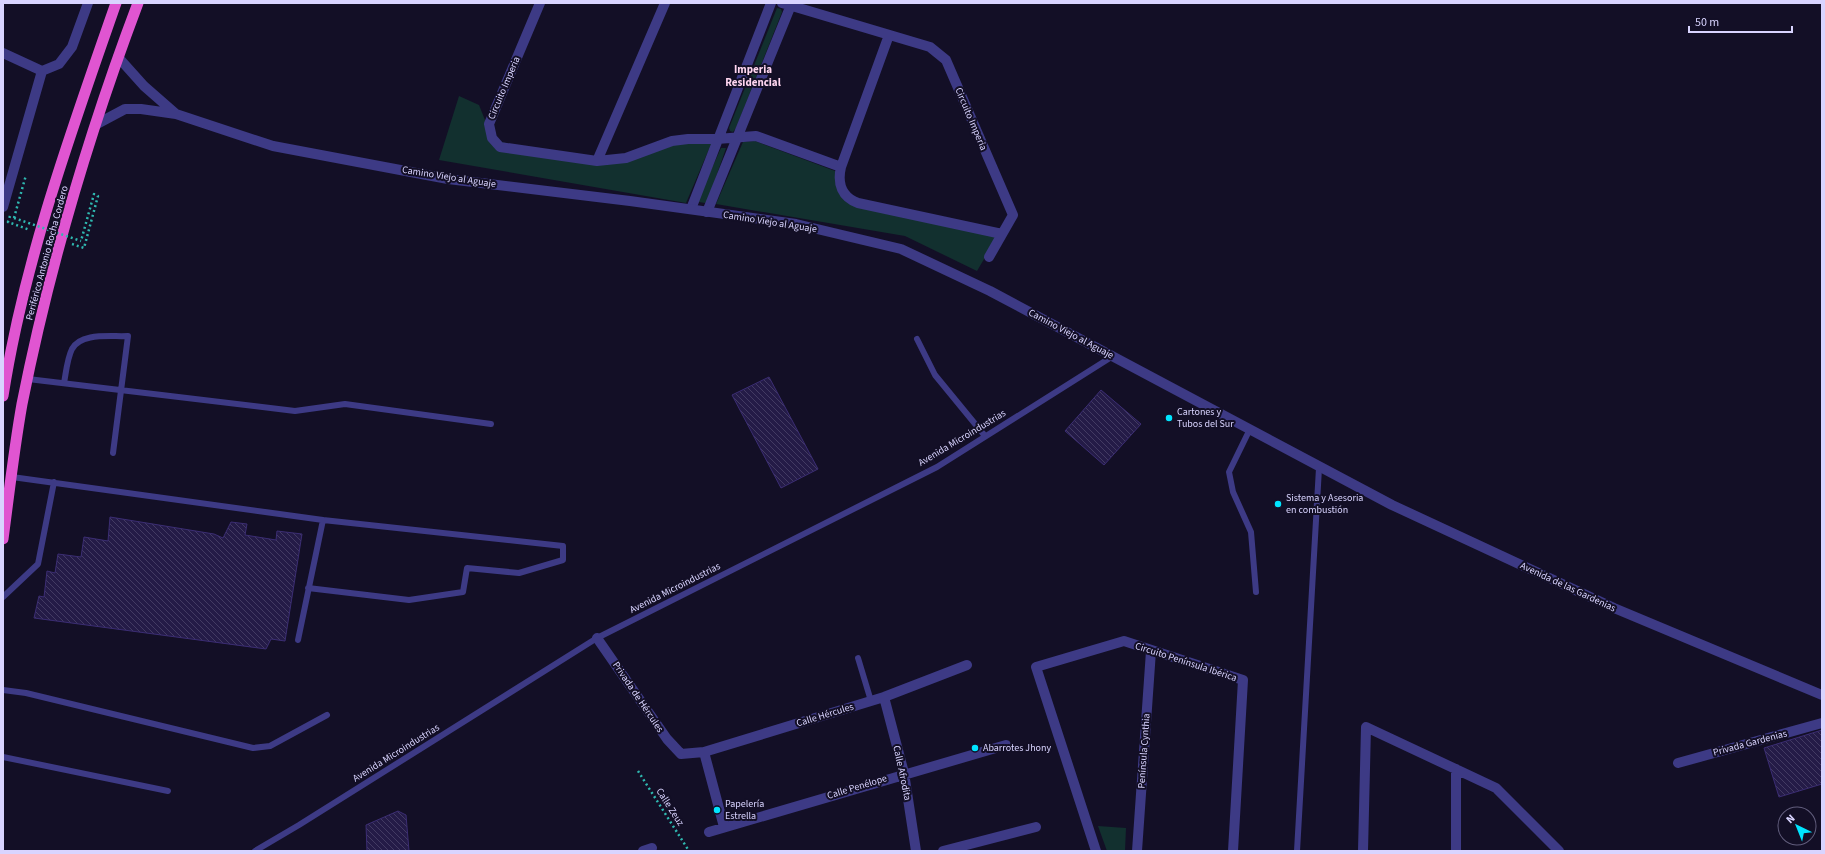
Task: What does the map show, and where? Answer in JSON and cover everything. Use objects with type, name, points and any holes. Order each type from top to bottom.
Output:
[{"type":"highway","name":"Periférico Antonio Rocha Cordero","points":[[3,396],[22,298],[40,233],[116,3]]},
{"type":"highway","name":"Periférico Antonio Rocha Cordero","points":[[3,539],[28,379],[48,288],[95,125],[138,3]]},
{"type":"street","points":[[3,53],[42,71],[60,64],[72,47],[88,3]]},
{"type":"street","name":"Circuito Imperia","points":[[540,3],[489,124],[492,138],[500,147],[597,161],[626,158],[672,141],[756,136],[841,167]]},
{"type":"street","points":[[597,161],[665,3]]},
{"type":"street","points":[[691,210],[717,139],[771,3]]},
{"type":"street","name":"Circuito Imperia","points":[[707,212],[739,137],[786,4],[930,47],[946,60],[1013,216],[989,257]]},
{"type":"street","points":[[889,35],[841,167],[839,175],[840,188],[848,199],[858,203],[1002,234]]},
{"type":"street","name":"Camino Viejo al Aguaje","points":[[118,58],[144,86],[176,114]]},
{"type":"street","points":[[3,207],[42,71]]},
{"type":"street","name":"Camino Viejo al Aguaje","points":[[95,125],[125,109],[141,109],[176,114],[273,146],[448,179],[796,224],[901,250],[990,291],[1250,429],[1320,468]]},
{"type":"street","name":"Avenida de las Gardenias","points":[[1320,468],[1392,505],[1614,608],[1822,695]]},
{"type":"street","name":"Privada de Hércules","points":[[598,638],[667,740],[681,754]]},
{"type":"street","name":"Circuito Península Ibérica","points":[[1096,851],[1036,667],[1124,642],[1243,680],[1233,851]]},
{"type":"street","name":"Península Cynthia","points":[[1137,851],[1151,651]]},
{"type":"street","name":"Calle Hércules","points":[[681,754],[704,752],[884,697],[967,665]]},
{"type":"street","name":"Calle Afrodita","points":[[884,697],[904,773],[916,851]]},
{"type":"street","name":"Privada Gardenias","points":[[1678,763],[1822,724]]},
{"type":"street","points":[[1363,851],[1366,727],[1496,788],[1559,851]]},
{"type":"street","name":"Calle Penélope","points":[[708,832],[904,773],[1006,745]]},
{"type":"street","points":[[704,752],[724,827]]},
{"type":"street","points":[[1456,769],[1456,851]]},
{"type":"street","points":[[943,851],[1036,828]]},
{"type":"lane","points":[[64,383],[71,350],[77,342],[87,338],[128,336],[119,390],[113,453]]},
{"type":"lane","points":[[917,339],[935,375],[985,436]]},
{"type":"lane","name":"Avenida Microindustrias","points":[[255,851],[598,638],[936,467],[1113,356]]},
{"type":"lane","points":[[28,379],[295,411],[345,404],[491,424]]},
{"type":"lane","points":[[1250,429],[1229,472],[1233,492],[1251,532],[1256,592]]},
{"type":"lane","points":[[1296,851],[1320,468]]},
{"type":"lane","points":[[12,476],[323,520],[563,546],[563,560],[519,573],[467,568],[463,592],[410,600],[308,588]]},
{"type":"lane","points":[[3,597],[38,564],[54,482]]},
{"type":"lane","points":[[298,640],[323,520]]},
{"type":"lane","points":[[858,658],[871,701]]},
{"type":"lane","points":[[3,690],[26,693],[253,748],[270,746],[327,715]]},
{"type":"lane","points":[[3,757],[168,791]]},
{"type":"path","points":[[14,218],[81,240],[94,194],[98,196],[84,248]]},
{"type":"path","points":[[8,222],[40,233]]},
{"type":"path","name":"Calle Zeuz","points":[[638,771],[689,851]]},
{"type":"green space","points":[[777,8],[781,9],[782,12],[736,128],[733,132],[730,131],[729,128]]},
{"type":"green space","points":[[459,96],[479,105],[487,125],[489,139],[595,164],[673,144],[712,142],[686,203],[439,160]]},
{"type":"green space","points":[[755,141],[835,171],[836,186],[845,201],[997,237],[977,271],[905,236],[716,204],[743,142]]},
{"type":"green space","points":[[721,148],[726,148],[708,200],[705,203],[699,202],[699,197]]},
{"type":"green space","points":[[1098,826],[1126,828],[1125,851],[1107,851]]},
{"type":"building","points":[[769,377],[818,469],[781,488],[732,395]]},
{"type":"building","points":[[1101,390],[1141,424],[1104,465],[1065,431]]},
{"type":"building","points":[[110,517],[214,534],[223,538],[231,522],[247,524],[245,535],[276,540],[277,531],[302,534],[285,641],[271,639],[266,649],[34,618],[39,596],[44,597],[47,571],[55,573],[58,554],[81,557],[84,537],[108,541]]},
{"type":"building","points":[[1822,730],[1822,784],[1779,797],[1764,748]]},
{"type":"building","points":[[398,811],[406,815],[409,851],[367,851],[366,825]]},
{"type":"place","name":"Cartones y Tubos del Sur","points":[[1169,418]]},
{"type":"place","name":"Sistema y Asesoria en combustión","points":[[1278,504]]},
{"type":"place","name":"Abarrotes Jhony","points":[[975,748]]},
{"type":"place","name":"Papelería Estrella","points":[[717,810]]},
{"type":"district","name":"Imperia Residencial","points":[[753,75]]}]
